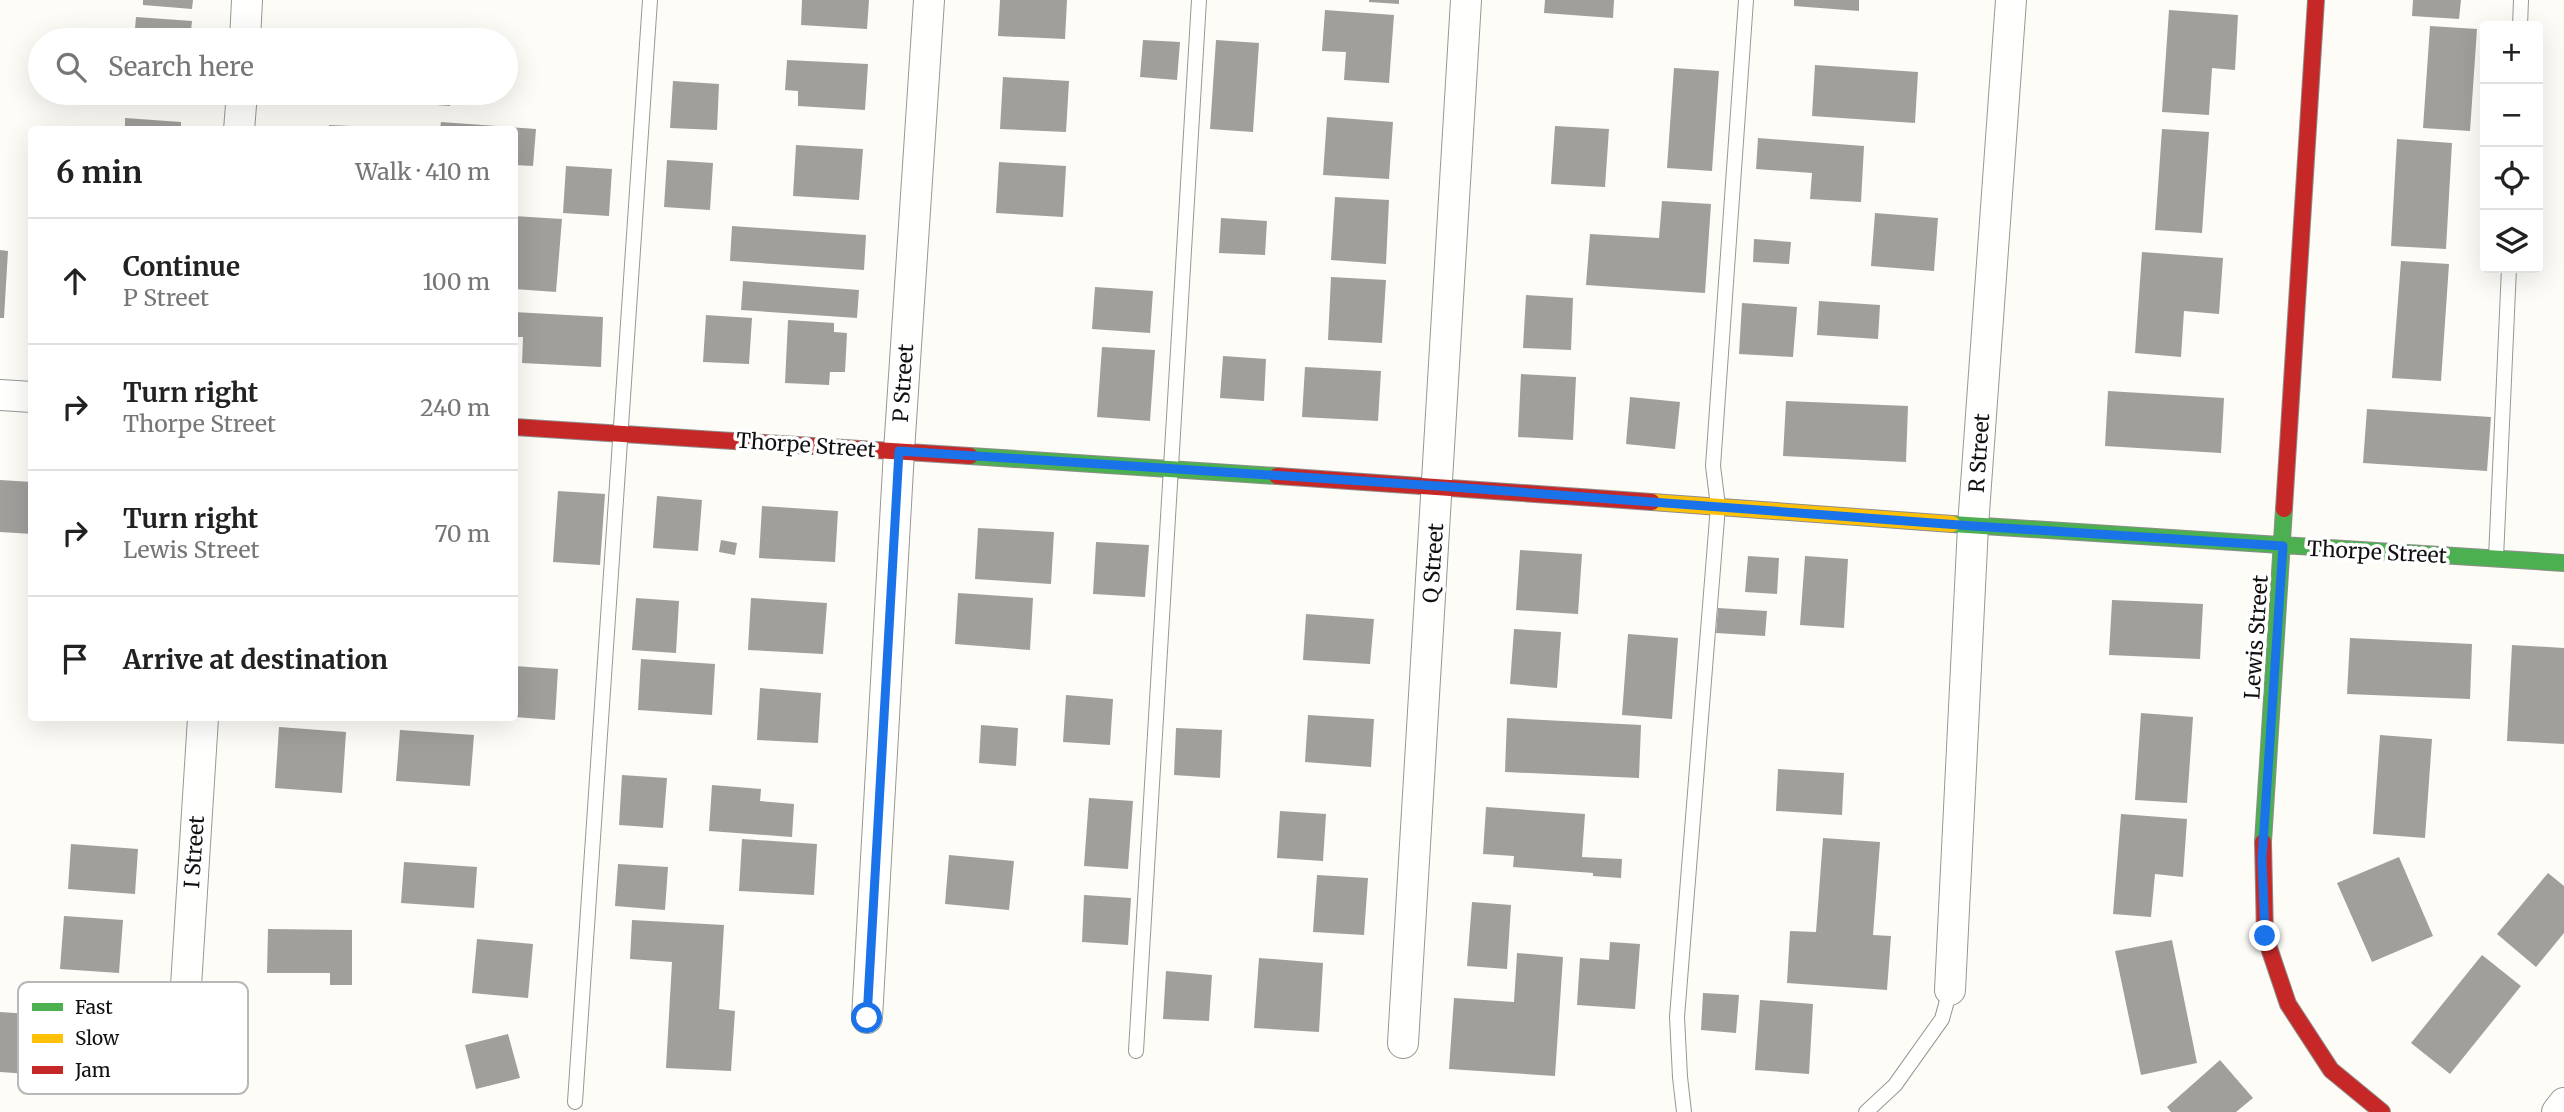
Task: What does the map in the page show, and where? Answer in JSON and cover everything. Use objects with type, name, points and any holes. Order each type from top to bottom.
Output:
[{"type":"street","points":[[246,28],[247,0]]},
{"type":"street","name":"P Street","points":[[867,1018],[899,451],[929,0]]},
{"type":"street","name":"Q Street","points":[[1403,1043],[1466,0]]},
{"type":"street","name":"R Street","points":[[1950,990],[1973,526],[2011,0]]},
{"type":"street","name":"Lewis Street","points":[[2316,0],[2262,859],[2265,936],[2288,1004],[2331,1070],[2382,1112]]},
{"type":"street","points":[[239,126],[241,105]]},
{"type":"street","points":[[0,395],[28,397]]},
{"type":"street","name":"Thorpe Street","points":[[518,427],[1438,486],[1973,526],[2564,563]]},
{"type":"street","name":"I Street","points":[[186,982],[203,721]]},
{"type":"street","points":[[2557,1112],[2564,1103]]},
{"type":"lane","points":[[575,1102],[650,0]]},
{"type":"lane","points":[[1136,1051],[1199,0]]},
{"type":"lane","points":[[1684,1112],[1677,1017],[1718,506],[1713,466],[1746,0]]},
{"type":"lane","points":[[2520,21],[2521,0]]},
{"type":"lane","points":[[2496,559],[2509,273]]},
{"type":"lane","points":[[1866,1112],[1895,1085],[1942,1019],[1950,990]]},
{"type":"building","points":[[143,0],[193,0],[192,9],[143,5]]},
{"type":"building","points":[[802,0],[869,0],[867,29],[801,25]]},
{"type":"building","points":[[1000,0],[1067,0],[1065,39],[998,36]]},
{"type":"building","points":[[1399,0],[1399,4],[1369,2]]},
{"type":"building","points":[[1545,0],[1614,0],[1613,18],[1544,13]]},
{"type":"building","points":[[1794,0],[1859,0],[1859,11],[1794,6]]},
{"type":"building","points":[[2413,0],[2461,0],[2459,19],[2412,16]]},
{"type":"building","points":[[1325,10],[1394,15],[1389,83],[1344,80],[1346,52],[1322,51]]},
{"type":"building","points":[[2169,10],[2238,15],[2235,70],[2212,68],[2209,115],[2162,112]]},
{"type":"building","points":[[136,17],[192,21],[191,28],[135,28]]},
{"type":"building","points":[[2430,26],[2477,29],[2470,131],[2423,128]]},
{"type":"building","points":[[1143,40],[1180,42],[1177,80],[1140,77]]},
{"type":"building","points":[[1216,40],[1259,43],[1253,132],[1210,129]]},
{"type":"building","points":[[787,60],[868,64],[865,110],[798,106],[798,91],[785,90]]},
{"type":"building","points":[[1815,65],[1918,72],[1915,123],[1812,116]]},
{"type":"building","points":[[1674,68],[1719,71],[1712,171],[1667,168]]},
{"type":"building","points":[[1003,77],[1069,81],[1066,132],[1000,129]]},
{"type":"building","points":[[673,81],[719,84],[717,130],[670,128]]},
{"type":"building","points":[[1327,117],[1393,122],[1389,179],[1323,175]]},
{"type":"building","points":[[125,118],[181,122],[181,126],[125,126]]},
{"type":"building","points":[[441,122],[495,126],[440,126]]},
{"type":"building","points":[[1555,126],[1609,129],[1605,187],[1551,184]]},
{"type":"building","points":[[518,128],[536,129],[533,166],[518,165]]},
{"type":"building","points":[[2162,129],[2209,132],[2202,233],[2155,230]]},
{"type":"building","points":[[1758,138],[1864,146],[1861,202],[1810,199],[1812,173],[1756,169]]},
{"type":"building","points":[[2397,139],[2452,143],[2446,249],[2391,246]]},
{"type":"building","points":[[796,145],[863,149],[859,200],[793,196]]},
{"type":"building","points":[[667,160],[713,163],[710,210],[664,207]]},
{"type":"building","points":[[999,162],[1066,166],[1063,217],[996,213]]},
{"type":"building","points":[[566,166],[612,169],[609,216],[563,213]]},
{"type":"building","points":[[1335,197],[1389,200],[1386,264],[1331,260]]},
{"type":"building","points":[[1662,201],[1711,204],[1705,293],[1586,285],[1590,234],[1659,238]]},
{"type":"building","points":[[1875,213],[1938,218],[1934,271],[1871,266]]},
{"type":"building","points":[[518,216],[562,219],[556,292],[518,289]]},
{"type":"building","points":[[1221,218],[1267,221],[1265,255],[1219,253]]},
{"type":"building","points":[[732,226],[866,235],[864,270],[730,261]]},
{"type":"building","points":[[1754,239],[1791,242],[1789,264],[1753,262]]},
{"type":"building","points":[[0,250],[8,251],[4,318],[0,318]]},
{"type":"building","points":[[2142,252],[2223,258],[2219,314],[2184,311],[2181,357],[2135,353]]},
{"type":"building","points":[[2401,261],[2449,264],[2441,381],[2392,378]]},
{"type":"building","points":[[1331,277],[1386,280],[1382,343],[1328,340]]},
{"type":"building","points":[[743,281],[859,290],[857,318],[741,310]]},
{"type":"building","points":[[1095,287],[1153,291],[1150,333],[1092,329]]},
{"type":"building","points":[[1526,295],[1573,298],[1571,350],[1523,348]]},
{"type":"building","points":[[1819,301],[1880,305],[1878,339],[1817,335]]},
{"type":"building","points":[[1742,303],[1797,307],[1793,357],[1739,354]]},
{"type":"building","points":[[518,312],[603,317],[601,367],[522,363],[523,337],[518,337]]},
{"type":"building","points":[[706,315],[752,318],[749,364],[703,362]]},
{"type":"building","points":[[788,320],[834,323],[834,332],[847,333],[845,372],[830,372],[829,385],[785,383]]},
{"type":"building","points":[[1102,347],[1155,350],[1150,421],[1097,417]]},
{"type":"building","points":[[1223,356],[1266,359],[1264,401],[1220,398]]},
{"type":"building","points":[[1305,367],[1381,371],[1378,421],[1302,417]]},
{"type":"building","points":[[1521,374],[1576,377],[1573,440],[1518,437]]},
{"type":"building","points":[[2108,391],[2224,398],[2221,453],[2105,446]]},
{"type":"building","points":[[1630,397],[1680,402],[1675,449],[1626,444]]},
{"type":"building","points":[[1786,401],[1908,406],[1906,462],[1783,456]]},
{"type":"building","points":[[2367,409],[2491,417],[2487,471],[2363,463]]},
{"type":"building","points":[[0,480],[28,482],[28,534],[0,532]]},
{"type":"building","points":[[558,491],[605,494],[600,565],[553,562]]},
{"type":"building","points":[[657,496],[702,500],[698,551],[653,548]]},
{"type":"building","points":[[762,506],[838,511],[835,562],[759,558]]},
{"type":"building","points":[[978,528],[1054,532],[1051,584],[975,579]]},
{"type":"building","points":[[721,540],[737,543],[735,555],[719,552]]},
{"type":"building","points":[[1096,542],[1149,545],[1145,597],[1093,594]]},
{"type":"building","points":[[1520,550],[1582,554],[1578,614],[1516,610]]},
{"type":"building","points":[[1748,556],[1779,558],[1777,594],[1745,592]]},
{"type":"building","points":[[1805,556],[1848,559],[1844,628],[1800,625]]},
{"type":"building","points":[[958,593],[1033,598],[1030,650],[955,644]]},
{"type":"building","points":[[636,598],[679,601],[676,653],[632,650]]},
{"type":"building","points":[[751,598],[827,603],[823,654],[748,650]]},
{"type":"building","points":[[2112,600],[2203,604],[2200,659],[2109,655]]},
{"type":"building","points":[[1718,608],[1767,611],[1765,636],[1716,633]]},
{"type":"building","points":[[1306,614],[1374,619],[1370,664],[1303,660]]},
{"type":"building","points":[[1514,629],[1561,632],[1557,688],[1510,684]]},
{"type":"building","points":[[1628,634],[1678,638],[1672,719],[1622,715]]},
{"type":"building","points":[[2350,638],[2472,644],[2470,699],[2347,694]]},
{"type":"building","points":[[2512,645],[2564,648],[2564,744],[2507,741]]},
{"type":"building","points":[[641,659],[715,664],[712,715],[638,710]]},
{"type":"building","points":[[518,666],[558,669],[555,720],[518,717]]},
{"type":"building","points":[[760,688],[821,693],[818,743],[757,740]]},
{"type":"building","points":[[1066,695],[1113,699],[1110,745],[1063,742]]},
{"type":"building","points":[[2141,713],[2193,717],[2187,803],[2135,800]]},
{"type":"building","points":[[1308,715],[1374,719],[1371,767],[1305,762]]},
{"type":"building","points":[[1507,718],[1641,725],[1639,778],[1505,772]]},
{"type":"building","points":[[981,725],[1018,728],[1016,766],[979,763]]},
{"type":"building","points":[[279,727],[346,732],[342,793],[275,788]]},
{"type":"building","points":[[1176,728],[1222,730],[1220,778],[1174,775]]},
{"type":"building","points":[[400,730],[474,735],[470,786],[396,781]]},
{"type":"building","points":[[2380,735],[2432,739],[2425,838],[2373,834]]},
{"type":"building","points":[[1778,769],[1844,773],[1842,815],[1776,811]]},
{"type":"building","points":[[622,775],[667,778],[663,828],[619,825]]},
{"type":"building","points":[[712,785],[761,789],[760,801],[794,804],[792,837],[709,831]]},
{"type":"building","points":[[1089,798],[1133,801],[1128,869],[1084,866]]},
{"type":"building","points":[[1486,807],[1585,814],[1582,857],[1622,859],[1621,878],[1593,876],[1593,873],[1513,867],[1514,856],[1483,854]]},
{"type":"building","points":[[1280,811],[1326,814],[1323,861],[1277,858]]},
{"type":"building","points":[[2121,814],[2187,819],[2183,877],[2155,874],[2151,917],[2113,914]]},
{"type":"building","points":[[1823,838],[1880,842],[1873,935],[1891,936],[1887,990],[1787,983],[1790,931],[1816,932]]},
{"type":"building","points":[[742,839],[817,844],[814,895],[739,891]]},
{"type":"building","points":[[71,844],[138,849],[135,894],[68,889]]},
{"type":"building","points":[[949,855],[1014,861],[1009,910],[945,904]]},
{"type":"building","points":[[2399,857],[2433,936],[2372,962],[2337,883]]},
{"type":"building","points":[[404,862],[477,867],[474,908],[401,903]]},
{"type":"building","points":[[618,864],[668,867],[665,910],[615,906]]},
{"type":"building","points":[[2548,873],[2564,886],[2564,933],[2536,967],[2497,934]]},
{"type":"building","points":[[1317,875],[1368,878],[1364,935],[1313,932]]},
{"type":"building","points":[[1084,895],[1131,898],[1128,945],[1082,942]]},
{"type":"building","points":[[1472,902],[1511,905],[1507,969],[1467,966]]},
{"type":"building","points":[[64,916],[123,920],[119,973],[60,969]]},
{"type":"building","points":[[632,920],[724,925],[719,1009],[735,1011],[731,1071],[666,1068],[672,962],[630,959]]},
{"type":"building","points":[[268,929],[352,930],[352,985],[330,985],[330,973],[267,973]]},
{"type":"building","points":[[477,939],[533,944],[528,998],[472,993]]},
{"type":"building","points":[[2172,940],[2197,1063],[2141,1075],[2115,951]]},
{"type":"building","points":[[1610,942],[1640,944],[1635,1009],[1577,1005],[1580,958],[1609,960]]},
{"type":"building","points":[[1517,953],[1563,957],[1555,1076],[1449,1069],[1454,998],[1514,1002]]},
{"type":"building","points":[[2482,955],[2521,986],[2450,1074],[2411,1043]]},
{"type":"building","points":[[1259,958],[1323,963],[1319,1032],[1254,1028]]},
{"type":"building","points":[[1166,971],[1212,975],[1209,1021],[1163,1019]]},
{"type":"building","points":[[1703,993],[1739,995],[1736,1033],[1701,1030]]},
{"type":"building","points":[[1760,1000],[1813,1004],[1809,1074],[1755,1070]]},
{"type":"building","points":[[0,1012],[18,1013],[18,1073],[0,1072]]},
{"type":"building","points":[[508,1034],[520,1078],[476,1089],[465,1045]]},
{"type":"building","points":[[2220,1060],[2253,1098],[2236,1112],[2171,1112],[2167,1107]]},
{"type":"traffic: fast","points":[[970,456],[1277,476]]},
{"type":"traffic: fast","points":[[2263,842],[2284,509]]},
{"type":"traffic: fast","points":[[1952,524],[2564,563]]},
{"type":"traffic: slow","points":[[1652,502],[1952,524]]},
{"type":"traffic: jam","points":[[2284,509],[2316,0]]},
{"type":"traffic: jam","points":[[518,427],[970,456]]},
{"type":"traffic: jam","points":[[1277,476],[1652,502]]},
{"type":"traffic: jam","points":[[2263,842],[2265,936],[2288,1004],[2331,1070],[2382,1112]]},
{"type":"route","points":[[867,1018],[899,451],[2283,546],[2262,859],[2265,936]]}]
